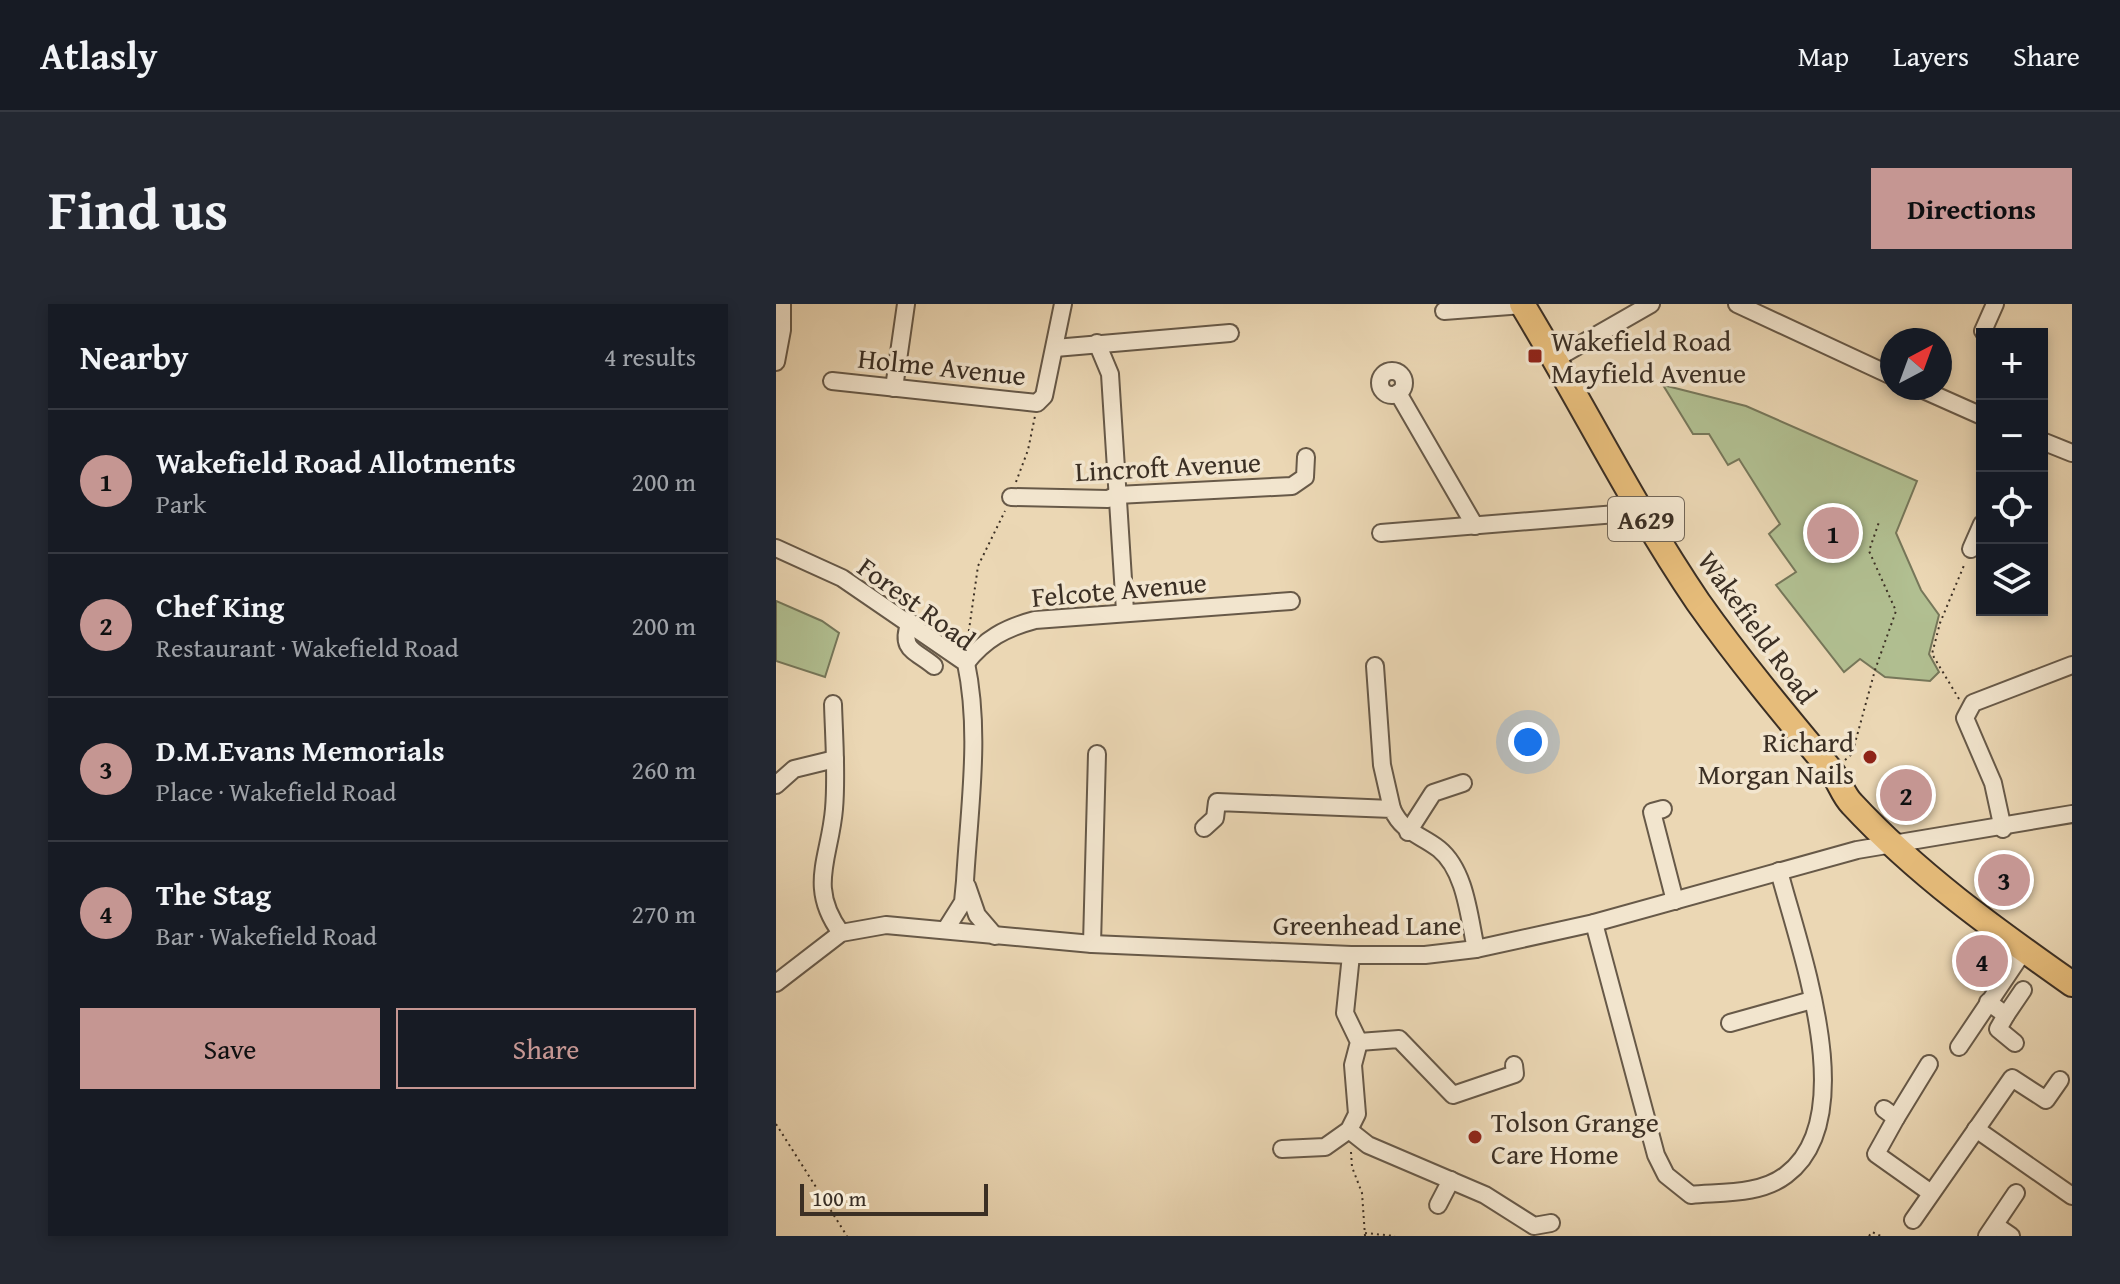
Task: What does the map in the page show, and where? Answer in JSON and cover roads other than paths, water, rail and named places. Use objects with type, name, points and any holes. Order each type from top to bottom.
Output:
[{"type":"highway","name":"Wakefield Road","points":[[1522,305],[1641,512],[1752,677],[1833,772],[1849,801],[1901,844],[1935,885],[1974,909],[2072,984]]},
{"type":"street","points":[[776,362],[782,330],[782,304]]},
{"type":"street","points":[[894,388],[906,304]]},
{"type":"street","points":[[1063,304],[1055,348],[1230,333]]},
{"type":"street","points":[[1555,359],[1651,304]]},
{"type":"street","points":[[1737,304],[1880,370]]},
{"type":"street","points":[[1984,328],[1995,304]]},
{"type":"street","points":[[1444,311],[1522,305]]},
{"type":"street","points":[[1097,343],[1110,374],[1125,611]]},
{"type":"street","name":"Holme Avenue","points":[[832,381],[1041,400],[1055,348]]},
{"type":"street","points":[[1398,393],[1475,526]]},
{"type":"street","points":[[1946,400],[1976,413]]},
{"type":"street","points":[[2048,443],[2072,453]]},
{"type":"street","name":"Lincroft Avenue","points":[[1011,497],[1108,499],[1117,495],[1292,486],[1305,477],[1306,457]]},
{"type":"street","points":[[1381,533],[1641,512]]},
{"type":"street","points":[[1971,549],[1976,538]]},
{"type":"street","name":"Forest Road","points":[[776,548],[842,578],[968,660],[972,721],[965,881],[963,902],[946,929]]},
{"type":"street","name":"Felcote Avenue","points":[[968,660],[985,642],[1016,625],[1055,617],[1291,601]]},
{"type":"street","points":[[910,622],[904,638],[907,646],[934,666]]},
{"type":"street","points":[[2003,829],[1993,783],[1965,718],[1967,710],[1973,703],[2072,665]]},
{"type":"street","points":[[1375,666],[1382,765],[1392,809],[1408,832],[1439,849],[1450,862],[1464,896],[1476,949]]},
{"type":"street","points":[[776,983],[841,933],[830,917],[822,887],[834,810],[833,704]]},
{"type":"street","points":[[1092,944],[1097,754]]},
{"type":"street","points":[[776,785],[794,769],[835,759]]},
{"type":"street","points":[[1408,832],[1433,793],[1463,783]]},
{"type":"street","points":[[1204,828],[1215,818],[1217,802],[1392,809]]},
{"type":"street","points":[[1663,809],[1652,812],[1675,901]]},
{"type":"street","name":"Greenhead Lane","points":[[841,933],[886,925],[1092,944],[1351,955],[1425,955],[1476,949],[1594,923],[1779,871],[1901,844],[2003,829],[2072,814]]},
{"type":"street","points":[[1594,923],[1656,1155],[1666,1175],[1691,1195],[1753,1189],[1783,1177],[1804,1159],[1817,1127],[1822,1092],[1822,1052],[1812,1000],[1779,871]]},
{"type":"street","name":"Forest Road","points":[[965,881],[977,915],[995,936]]},
{"type":"street","points":[[1959,1047],[2025,949]]},
{"type":"street","points":[[1351,955],[1345,1013],[1359,1042],[1353,1065],[1357,1114],[1354,1134]]},
{"type":"street","points":[[2015,1043],[1998,1029],[2023,990]]},
{"type":"street","points":[[1730,1023],[1812,1000]]},
{"type":"street","points":[[1988,1002],[2006,1015]]},
{"type":"street","points":[[1359,1042],[1399,1039],[1453,1095],[1520,1071]]},
{"type":"street","points":[[1929,1064],[1890,1113],[1876,1154],[1931,1193]]},
{"type":"street","points":[[1913,1220],[2012,1078],[2040,1100],[2060,1080]]},
{"type":"street","points":[[1976,1129],[2070,1191]]},
{"type":"street","points":[[1282,1149],[1325,1147],[1354,1134],[1485,1195],[1534,1226],[1551,1223]]},
{"type":"street","points":[[2011,1236],[1991,1230],[2033,1169]]},
{"type":"street","points":[[1438,1205],[1451,1180]]},
{"type":"place","name":"Wakefield Road Mayfield Avenue","points":[[1535,356]]},
{"type":"place","name":"Wakefield Road Allotments","points":[[1833,533]]},
{"type":"place","name":"Richard Morgan Nails","points":[[1870,757]]},
{"type":"place","name":"Chef King","points":[[1906,795]]},
{"type":"place","name":"D.M.Evans Memorials","points":[[2004,880]]},
{"type":"place","name":"The Stag","points":[[1982,961]]},
{"type":"place","name":"Tolson Grange Care Home","points":[[1475,1137]]}]
